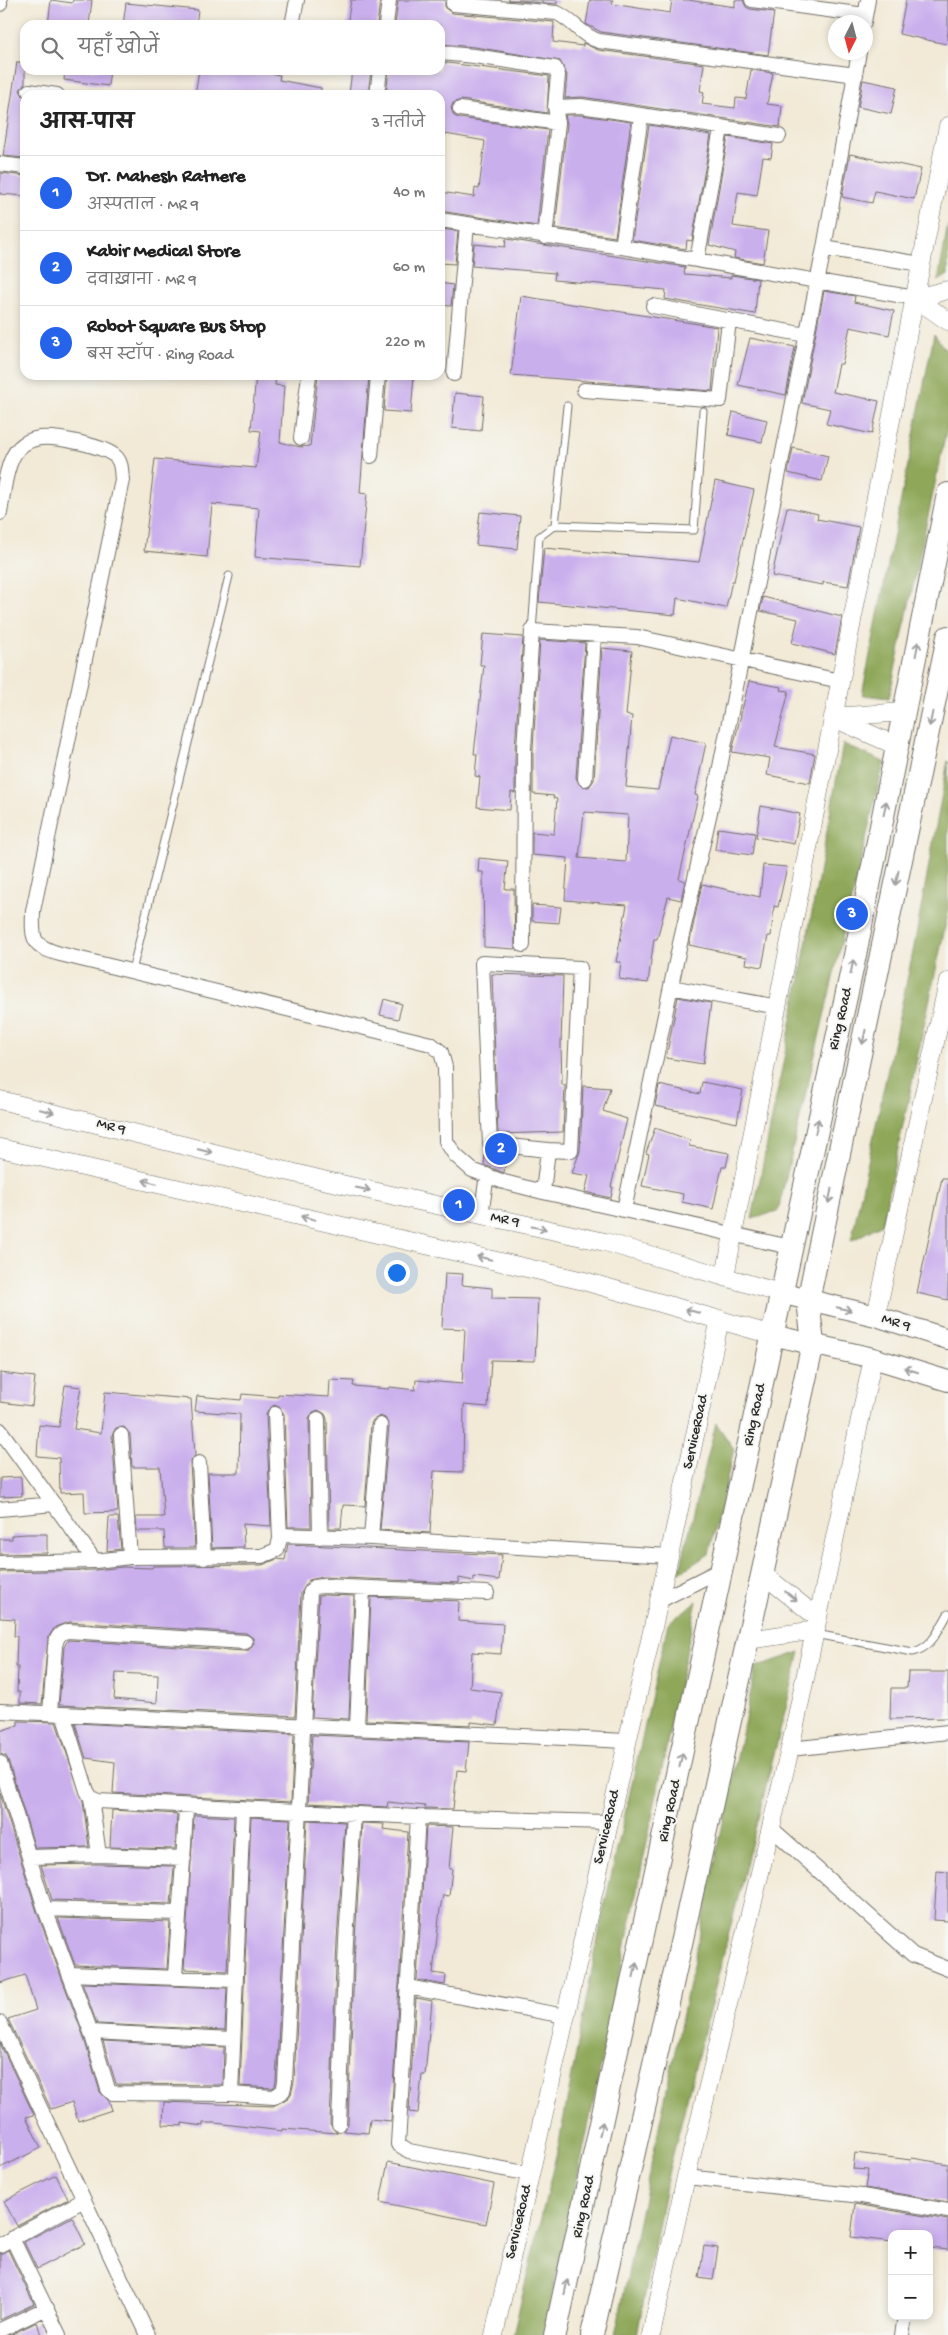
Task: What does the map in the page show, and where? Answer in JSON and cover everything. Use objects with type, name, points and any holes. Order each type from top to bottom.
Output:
[{"type":"main road","name":"Ring Road","points":[[555,2335],[722,1569],[790,1247],[854,960],[948,494]]},
{"type":"main road","name":"Ring Road","points":[[592,2335],[813,1343],[808,1300],[948,637]]},
{"type":"main road","name":"MR 9","points":[[780,1293],[876,1316],[948,1339]]},
{"type":"main road","points":[[772,1335],[873,1358],[948,1381]]},
{"type":"street","points":[[293,20],[296,0]]},
{"type":"street","points":[[387,20],[389,0]]},
{"type":"street","points":[[752,0],[841,15]]},
{"type":"street","points":[[866,15],[868,0]]},
{"type":"street","points":[[453,4],[557,13],[564,16],[585,35],[599,41],[856,75]]},
{"type":"street","points":[[445,53],[555,68],[558,75],[555,107],[558,123],[545,237]]},
{"type":"street","points":[[624,1210],[718,777],[824,248],[858,60]]},
{"type":"street","points":[[378,90],[379,75]]},
{"type":"street","points":[[555,107],[581,106],[641,117],[779,136]]},
{"type":"street","points":[[460,109],[558,123]]},
{"type":"street","points":[[622,247],[641,117]]},
{"type":"street","points":[[725,1276],[948,126]]},
{"type":"street","points":[[697,260],[721,129]]},
{"type":"street","points":[[0,164],[20,166]]},
{"type":"street","points":[[445,221],[622,247],[915,298],[948,290]]},
{"type":"street","points":[[454,374],[467,224]]},
{"type":"street","points":[[824,248],[922,264]]},
{"type":"street","points":[[915,298],[948,321]]},
{"type":"street","points":[[653,306],[806,334]]},
{"type":"street","points":[[584,390],[720,400],[729,320]]},
{"type":"street","points":[[300,438],[308,380]]},
{"type":"street","points":[[371,456],[378,380]]},
{"type":"street","points":[[0,513],[10,463],[17,449],[27,441],[40,438],[59,439],[106,451],[116,457],[121,464],[122,480],[33,911],[32,933],[36,944],[44,949],[431,1044],[441,1052],[445,1067],[446,1141],[455,1155],[472,1170],[543,1192],[732,1236],[790,1247]]},
{"type":"street","points":[[523,945],[524,748],[532,631],[636,638],[840,681]]},
{"type":"street","points":[[585,780],[594,635]]},
{"type":"street","points":[[833,717],[904,712]]},
{"type":"street","points":[[833,717],[897,746]]},
{"type":"street","points":[[482,963],[580,968],[571,1151],[548,1150],[490,1144],[482,963]]},
{"type":"street","points":[[876,1316],[948,982]]},
{"type":"street","points":[[671,987],[778,1007]]},
{"type":"street","name":"MR 9","points":[[0,1100],[323,1180],[605,1242],[780,1293]]},
{"type":"street","points":[[0,1148],[584,1281],[772,1335]]},
{"type":"street","points":[[543,1192],[548,1150]]},
{"type":"street","points":[[481,1215],[487,1175]]},
{"type":"street","name":"ServiceRoad","points":[[494,2335],[659,1601],[720,1319]]},
{"type":"street","points":[[652,2335],[686,2177],[790,1749],[873,1358]]},
{"type":"street","points":[[0,1563],[95,1561],[130,1557],[204,1558],[270,1554],[277,1550],[280,1535],[275,1414]]},
{"type":"street","points":[[318,1419],[320,1537]]},
{"type":"street","points":[[371,1538],[380,1425]]},
{"type":"street","points":[[0,1430],[6,1448],[54,1504],[95,1561]]},
{"type":"street","points":[[121,1436],[130,1557]]},
{"type":"street","points":[[199,1463],[204,1558]]},
{"type":"street","points":[[0,1509],[54,1504]]},
{"type":"street","points":[[280,1535],[371,1538],[669,1556]]},
{"type":"street","points":[[659,1601],[722,1569]]},
{"type":"street","points":[[763,1574],[816,1628]]},
{"type":"street","points":[[0,1763],[31,1857],[45,1909],[91,2032],[106,2085],[112,2093],[231,2094],[274,2097],[283,2092],[300,1811],[302,1725],[310,1593],[312,1589],[318,1586],[487,1593]]},
{"type":"street","points":[[357,1728],[363,1588]]},
{"type":"street","points":[[748,1640],[816,1628]]},
{"type":"street","points":[[100,1854],[91,1798],[56,1714],[56,1638],[62,1632],[68,1631],[245,1642]]},
{"type":"street","points":[[0,1711],[626,1741]]},
{"type":"street","points":[[790,1749],[948,1732]]},
{"type":"street","points":[[91,1798],[103,1802],[418,1818],[608,1822]]},
{"type":"street","points":[[175,1978],[186,1806]]},
{"type":"street","points":[[231,2094],[234,1980],[243,1808]]},
{"type":"street","points":[[340,2124],[346,1941],[354,1814]]},
{"type":"street","points":[[418,1818],[398,2144],[409,2151],[530,2174]]},
{"type":"street","points":[[770,1828],[913,1955],[948,1969]]},
{"type":"street","points":[[31,1857],[100,1854],[184,1858]]},
{"type":"street","points":[[45,1909],[178,1913]]},
{"type":"street","points":[[69,1974],[234,1980]]},
{"type":"street","points":[[407,1987],[565,2016]]},
{"type":"street","points":[[1,2026],[148,2335]]},
{"type":"street","points":[[91,2032],[232,2039]]},
{"type":"street","points":[[686,2177],[862,2196],[948,2211]]},
{"type":"street","points":[[59,2335],[47,2308],[4,2240],[84,2200]]},
{"type":"street","points":[[0,2330],[47,2308]]},
{"type":"street","points":[[902,2335],[904,2320]]},
{"type":"lane","points":[[555,525],[566,406]]},
{"type":"lane","points":[[532,631],[539,537],[555,525],[694,530],[703,411]]},
{"type":"lane","points":[[132,971],[229,576]]},
{"type":"lane","points":[[816,1628],[913,1652],[925,1648],[932,1641],[948,1614]]},
{"type":"green space","points":[[948,225],[948,275],[938,281]]},
{"type":"green space","points":[[934,334],[948,354],[948,423],[889,698],[862,695]]},
{"type":"green space","points":[[843,744],[884,762],[778,1211],[752,1219],[797,993]]},
{"type":"green space","points":[[948,761],[948,913],[882,1224],[851,1241],[913,952]]},
{"type":"green space","points":[[716,1423],[734,1449],[709,1554],[679,1573]]},
{"type":"green space","points":[[697,1601],[583,2152],[543,2335],[513,2335],[559,2143],[603,1912],[668,1623]]},
{"type":"green space","points":[[800,1652],[669,2170],[637,2335],[615,2335],[756,1667]]},
{"type":"building","points":[[51,0],[72,3],[73,0],[92,0],[90,20],[49,20]]},
{"type":"building","points":[[351,0],[380,0],[378,20],[348,20]]},
{"type":"building","points":[[398,0],[445,0],[445,8],[452,13],[554,22],[553,42],[583,46],[583,43],[598,50],[704,64],[700,91],[704,92],[702,104],[735,108],[736,98],[746,99],[751,70],[773,73],[767,104],[782,106],[780,127],[582,97],[565,98],[567,75],[560,61],[475,47],[445,44],[445,20],[396,20]]},
{"type":"building","points":[[508,0],[557,0],[557,4]]},
{"type":"building","points":[[590,0],[613,0],[612,4],[670,13],[672,0],[688,0],[735,7],[735,0],[743,0],[746,7],[750,9],[774,12],[768,55],[601,32],[586,24]]},
{"type":"building","points":[[906,0],[948,0],[946,44],[899,34]]},
{"type":"building","points":[[126,3],[198,10],[197,20],[124,20]]},
{"type":"building","points":[[17,62],[20,62],[20,75],[25,75],[25,83],[20,90],[20,158],[3,156]]},
{"type":"building","points":[[445,63],[549,76],[547,113],[461,100],[453,103],[451,108],[454,116],[459,118],[548,130],[537,226],[445,212],[445,193],[474,197],[475,188],[479,189],[485,141],[445,134],[445,90],[387,90],[388,75],[445,75]]},
{"type":"building","points":[[64,75],[109,75],[108,86],[64,80]]},
{"type":"building","points":[[198,75],[280,75],[279,80],[321,88],[321,90],[196,90]]},
{"type":"building","points":[[351,75],[370,75],[369,90],[350,90]]},
{"type":"building","points":[[863,80],[897,87],[891,114],[858,107]]},
{"type":"building","points":[[565,115],[581,115],[631,122],[615,237],[555,228],[567,124]]},
{"type":"building","points":[[649,125],[711,135],[692,241],[687,240],[686,249],[632,240]]},
{"type":"building","points":[[728,137],[773,144],[771,158],[763,157],[757,195],[738,192],[733,226],[768,231],[763,263],[734,258],[735,252],[709,245]]},
{"type":"building","points":[[850,154],[921,169],[914,199],[875,191],[872,203],[842,197]]},
{"type":"building","points":[[1,173],[20,175],[20,196],[0,194]]},
{"type":"building","points":[[445,230],[458,231],[455,264],[445,263]]},
{"type":"building","points":[[506,239],[685,267],[684,274],[731,278],[731,275],[758,279],[755,314],[665,299],[666,290],[554,280],[555,273],[472,266],[474,244],[505,247]]},
{"type":"building","points":[[445,284],[453,285],[451,306],[445,305]]},
{"type":"building","points":[[824,291],[855,296],[854,302],[894,311],[889,335],[850,327],[842,364],[839,364],[833,392],[879,401],[872,434],[826,424],[830,409],[802,403]]},
{"type":"building","points":[[521,296],[717,327],[712,391],[511,375]]},
{"type":"building","points":[[750,338],[795,347],[786,395],[738,385]]},
{"type":"building","points":[[256,380],[276,380],[275,385],[284,386],[280,442],[300,447],[310,446],[317,380],[369,380],[360,493],[367,494],[360,566],[255,557],[259,508],[212,504],[207,557],[144,551],[155,459],[256,468],[261,431],[251,430]]},
{"type":"building","points":[[387,380],[414,380],[411,413],[384,411]]},
{"type":"building","points":[[455,393],[484,396],[481,431],[452,428]]},
{"type":"building","points":[[733,412],[767,420],[762,442],[728,435]]},
{"type":"building","points":[[793,448],[828,456],[822,481],[788,473]]},
{"type":"building","points":[[715,481],[754,490],[734,581],[732,581],[726,608],[677,598],[675,615],[539,602],[544,548],[699,562]]},
{"type":"building","points":[[787,507],[818,514],[817,519],[859,527],[848,586],[823,582],[823,585],[772,576]]},
{"type":"building","points":[[480,512],[520,516],[517,549],[476,545]]},
{"type":"building","points":[[763,597],[842,617],[835,654],[792,643],[798,619],[760,611]]},
{"type":"building","points":[[483,634],[523,637],[515,747],[515,793],[511,792],[510,810],[477,807],[480,777],[475,776],[477,754],[474,754],[484,665],[480,665]]},
{"type":"building","points":[[540,640],[585,643],[576,778],[581,786],[589,787],[594,780],[602,648],[632,651],[626,715],[632,716],[626,787],[658,790],[670,735],[706,743],[695,795],[698,796],[679,879],[685,881],[681,900],[668,897],[657,939],[654,939],[648,983],[619,979],[621,962],[616,962],[627,905],[565,900],[568,858],[532,855],[532,832],[554,834],[557,799],[553,798],[554,796],[533,794],[533,748]],"holes":[[[584,812],[628,815],[626,862],[579,858]]]},
{"type":"building","points":[[749,681],[781,687],[780,690],[789,691],[775,747],[815,754],[810,783],[767,775],[770,758],[732,752]]},
{"type":"building","points":[[761,806],[800,814],[794,844],[756,837]]},
{"type":"building","points":[[718,828],[755,833],[752,855],[715,850]]},
{"type":"building","points":[[479,858],[508,861],[505,889],[514,889],[515,949],[484,947],[483,872],[478,872]]},
{"type":"building","points":[[763,865],[787,867],[778,907],[774,906],[771,936],[768,936],[762,967],[746,964],[747,957],[689,945],[702,884],[760,897]]},
{"type":"building","points":[[532,905],[561,907],[559,923],[532,921]]},
{"type":"building","points":[[492,974],[563,976],[561,1045],[562,1085],[565,1085],[563,1132],[498,1134]]},
{"type":"building","points":[[678,997],[711,1003],[703,1064],[666,1058]]},
{"type":"building","points":[[384,999],[402,1004],[398,1019],[380,1015]]},
{"type":"building","points":[[702,1082],[743,1090],[737,1123],[655,1106],[659,1085],[700,1094]]},
{"type":"building","points":[[583,1086],[610,1088],[603,1111],[627,1119],[611,1187],[613,1187],[611,1198],[585,1192],[589,1176],[572,1173],[580,1151]]},
{"type":"building","points":[[655,1128],[690,1140],[689,1146],[729,1153],[726,1167],[722,1167],[713,1209],[682,1202],[683,1194],[642,1186],[649,1154],[646,1153]]},
{"type":"building","points":[[485,1154],[506,1156],[504,1173],[484,1165]]},
{"type":"building","points":[[942,1178],[948,1178],[948,1300],[917,1293]]},
{"type":"building","points":[[445,1273],[463,1274],[462,1285],[492,1288],[492,1298],[538,1299],[535,1361],[491,1360],[488,1407],[464,1405],[463,1472],[434,1471],[430,1533],[380,1530],[389,1426],[385,1418],[380,1416],[373,1420],[371,1424],[365,1506],[343,1505],[341,1528],[329,1528],[327,1419],[325,1414],[318,1410],[313,1412],[309,1419],[311,1527],[288,1527],[284,1414],[279,1407],[274,1405],[266,1414],[271,1526],[243,1524],[244,1547],[212,1548],[208,1473],[239,1473],[240,1414],[195,1411],[197,1396],[241,1400],[242,1394],[278,1397],[278,1394],[329,1397],[330,1380],[354,1381],[353,1386],[415,1390],[416,1380],[462,1384],[465,1329],[442,1328]]},
{"type":"building","points":[[0,1373],[35,1377],[32,1406],[0,1402]]},
{"type":"building","points":[[65,1385],[81,1387],[74,1429],[101,1433],[105,1392],[191,1399],[195,1455],[190,1463],[195,1548],[165,1548],[164,1531],[137,1531],[136,1517],[164,1517],[160,1467],[132,1467],[130,1434],[124,1427],[116,1428],[112,1435],[118,1512],[85,1513],[84,1492],[60,1493],[59,1458],[37,1456],[39,1425],[59,1427]]},
{"type":"building","points":[[21,1477],[22,1496],[0,1497],[0,1478]]},
{"type":"building","points":[[109,1517],[118,1517],[121,1549],[107,1551]]},
{"type":"building","points":[[47,1534],[47,1553],[0,1554],[0,1539],[12,1539],[12,1535]]},
{"type":"building","points":[[288,1544],[502,1555],[499,1580],[474,1577],[474,1581],[459,1578],[459,1583],[323,1577],[309,1580],[301,1593],[295,1716],[59,1705],[64,1647],[68,1640],[244,1651],[249,1650],[254,1643],[253,1638],[246,1633],[69,1622],[55,1627],[48,1638],[42,1704],[20,1703],[20,1692],[17,1692],[18,1667],[16,1667],[17,1636],[14,1636],[15,1619],[0,1618],[0,1572],[95,1570],[123,1567],[152,1568],[153,1566],[262,1565],[277,1559],[285,1560]],"holes":[[[116,1673],[158,1675],[157,1703],[114,1699]]]},
{"type":"building","points":[[319,1596],[354,1596],[349,1719],[312,1717]]},
{"type":"building","points":[[371,1597],[459,1601],[458,1621],[503,1624],[501,1654],[472,1652],[470,1688],[501,1692],[497,1725],[471,1722],[471,1725],[366,1720]]},
{"type":"building","points":[[908,1672],[948,1672],[948,1718],[890,1719],[891,1688],[907,1688]]},
{"type":"building","points":[[18,1721],[56,1722],[83,1801],[89,1847],[35,1848],[8,1760],[6,1756],[0,1754],[0,1731],[18,1725]]},
{"type":"building","points":[[75,1723],[294,1734],[291,1802],[113,1793],[115,1762],[86,1758]]},
{"type":"building","points":[[312,1735],[469,1742],[466,1771],[457,1770],[453,1809],[425,1808],[425,1806],[388,1802],[387,1807],[308,1803]]},
{"type":"building","points":[[0,1793],[37,1912],[83,2035],[100,2092],[109,2101],[112,2110],[78,2121],[72,2102],[51,2109],[8,2019],[36,2010],[25,1975],[0,1983]]},
{"type":"building","points":[[112,1810],[177,1814],[175,1849],[110,1847]]},
{"type":"building","points":[[194,1815],[234,1817],[227,1971],[184,1969]]},
{"type":"building","points":[[251,1817],[290,1819],[276,2081],[275,2086],[272,2088],[240,2086]]},
{"type":"building","points":[[307,1820],[345,1822],[337,1940],[330,2124],[337,2133],[282,2129],[282,2131],[215,2123],[203,2123],[203,2126],[182,2123],[182,2126],[163,2125],[164,2102],[273,2106],[288,2098],[291,2094],[294,2082]]},
{"type":"building","points":[[362,1823],[384,1824],[383,1829],[408,1832],[391,2121],[370,2119],[368,2133],[344,2131],[348,2124],[355,1941]]},
{"type":"building","points":[[426,1826],[453,1827],[449,1869],[452,1869],[449,1896],[443,1895],[440,1909],[433,1973],[446,1975],[445,1985],[417,1980]]},
{"type":"building","points":[[41,1865],[174,1866],[171,1904],[52,1900]]},
{"type":"building","points":[[937,1871],[948,1872],[948,1921],[934,1920]]},
{"type":"building","points":[[58,1918],[170,1922],[167,1969],[75,1965]]},
{"type":"building","points":[[82,1983],[227,1988],[225,2030],[97,2024]]},
{"type":"building","points":[[416,1998],[432,2001],[425,2075],[422,2075],[418,2113],[409,2112]]},
{"type":"building","points":[[103,2041],[224,2047],[223,2085],[116,2084]]},
{"type":"building","points":[[0,2043],[34,2115],[26,2117],[41,2148],[0,2168]]},
{"type":"building","points":[[855,2153],[911,2160],[912,2158],[948,2164],[948,2202],[865,2188],[868,2170],[853,2169]]},
{"type":"building","points":[[388,2162],[494,2184],[486,2224],[380,2202]]},
{"type":"building","points":[[56,2175],[68,2199],[17,2226],[4,2201]]},
{"type":"building","points":[[855,2204],[948,2220],[948,2250],[933,2248],[933,2230],[888,2230],[888,2242],[851,2237]]},
{"type":"building","points":[[72,2217],[85,2244],[37,2269],[24,2242]]},
{"type":"building","points":[[704,2246],[718,2248],[713,2280],[699,2278]]},
{"type":"building","points":[[8,2250],[34,2304],[0,2320],[0,2254]]},
{"type":"building","points":[[37,2322],[41,2335],[10,2335]]},
{"type":"place","name":"Robot Square Bus Stop","points":[[852,914]]},
{"type":"place","name":"Kabir Medical Store","points":[[501,1149]]},
{"type":"place","name":"Dr. Mahesh Ratnere","points":[[459,1205]]}]
